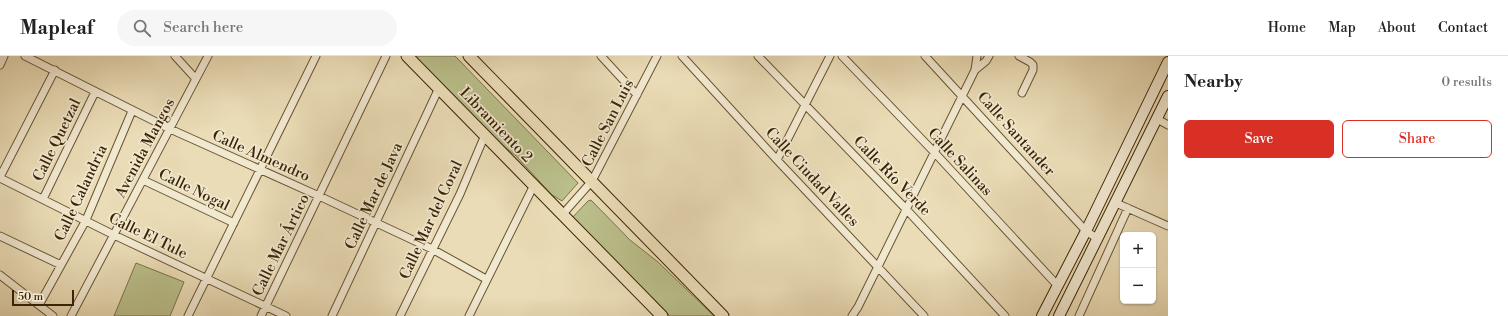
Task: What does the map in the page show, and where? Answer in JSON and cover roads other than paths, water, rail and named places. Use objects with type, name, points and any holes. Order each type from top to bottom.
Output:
[{"type":"main road","name":"Libramiento 2","points":[[407,56],[662,316]]},
{"type":"main road","name":"Libramiento 2","points":[[469,56],[723,316]]},
{"type":"main road","points":[[1042,316],[1086,231],[1168,62]]},
{"type":"main road","points":[[1059,316],[1168,96]]},
{"type":"street","points":[[0,65],[4,56]]},
{"type":"street","points":[[175,56],[196,79]]},
{"type":"street","name":"Avenida Mangos","points":[[71,316],[208,56]]},
{"type":"street","points":[[188,316],[316,56]]},
{"type":"street","name":"Calle Mar Ártico","points":[[261,316],[386,56]]},
{"type":"street","points":[[601,56],[637,95]]},
{"type":"street","name":"Calle San Luis","points":[[592,181],[657,56]]},
{"type":"street","name":"Calle Ciudad Valles","points":[[682,56],[777,160],[924,316]]},
{"type":"street","name":"Calle Río Verde","points":[[758,56],[906,209],[1005,316]]},
{"type":"street","points":[[777,160],[830,56]]},
{"type":"street","name":"Calle Salinas","points":[[842,56],[934,152],[1058,286]]},
{"type":"street","name":"Calle Santander","points":[[925,56],[963,95],[1086,231],[1098,239]]},
{"type":"street","points":[[852,316],[963,95],[975,70],[977,56]]},
{"type":"street","points":[[975,70],[986,61],[989,56]]},
{"type":"street","points":[[1019,56],[1033,65],[1033,70],[1022,92]]},
{"type":"street","name":"Calle Almendro","points":[[28,57],[132,111],[432,249],[486,279]]},
{"type":"street","points":[[0,177],[55,70]]},
{"type":"street","name":"Calle Mar de Java","points":[[332,316],[438,88]]},
{"type":"street","name":"Calle Quetzal","points":[[43,199],[95,92]]},
{"type":"street","name":"Calle Calandria","points":[[39,305],[86,220],[132,111]]},
{"type":"street","points":[[1157,119],[1168,125]]},
{"type":"street","name":"Calle Mar del Coral","points":[[400,316],[460,194],[485,134]]},
{"type":"street","name":"Calle El Tule","points":[[0,177],[114,235],[286,316]]},
{"type":"street","name":"Calle Nogal","points":[[143,180],[234,223]]},
{"type":"street","points":[[562,215],[592,181]]},
{"type":"street","points":[[469,316],[486,279],[534,186]]},
{"type":"street","points":[[1116,203],[1168,226]]},
{"type":"street","points":[[1078,316],[1128,208]]},
{"type":"street","points":[[0,236],[61,265]]},
{"type":"street","points":[[0,275],[53,316]]}]
